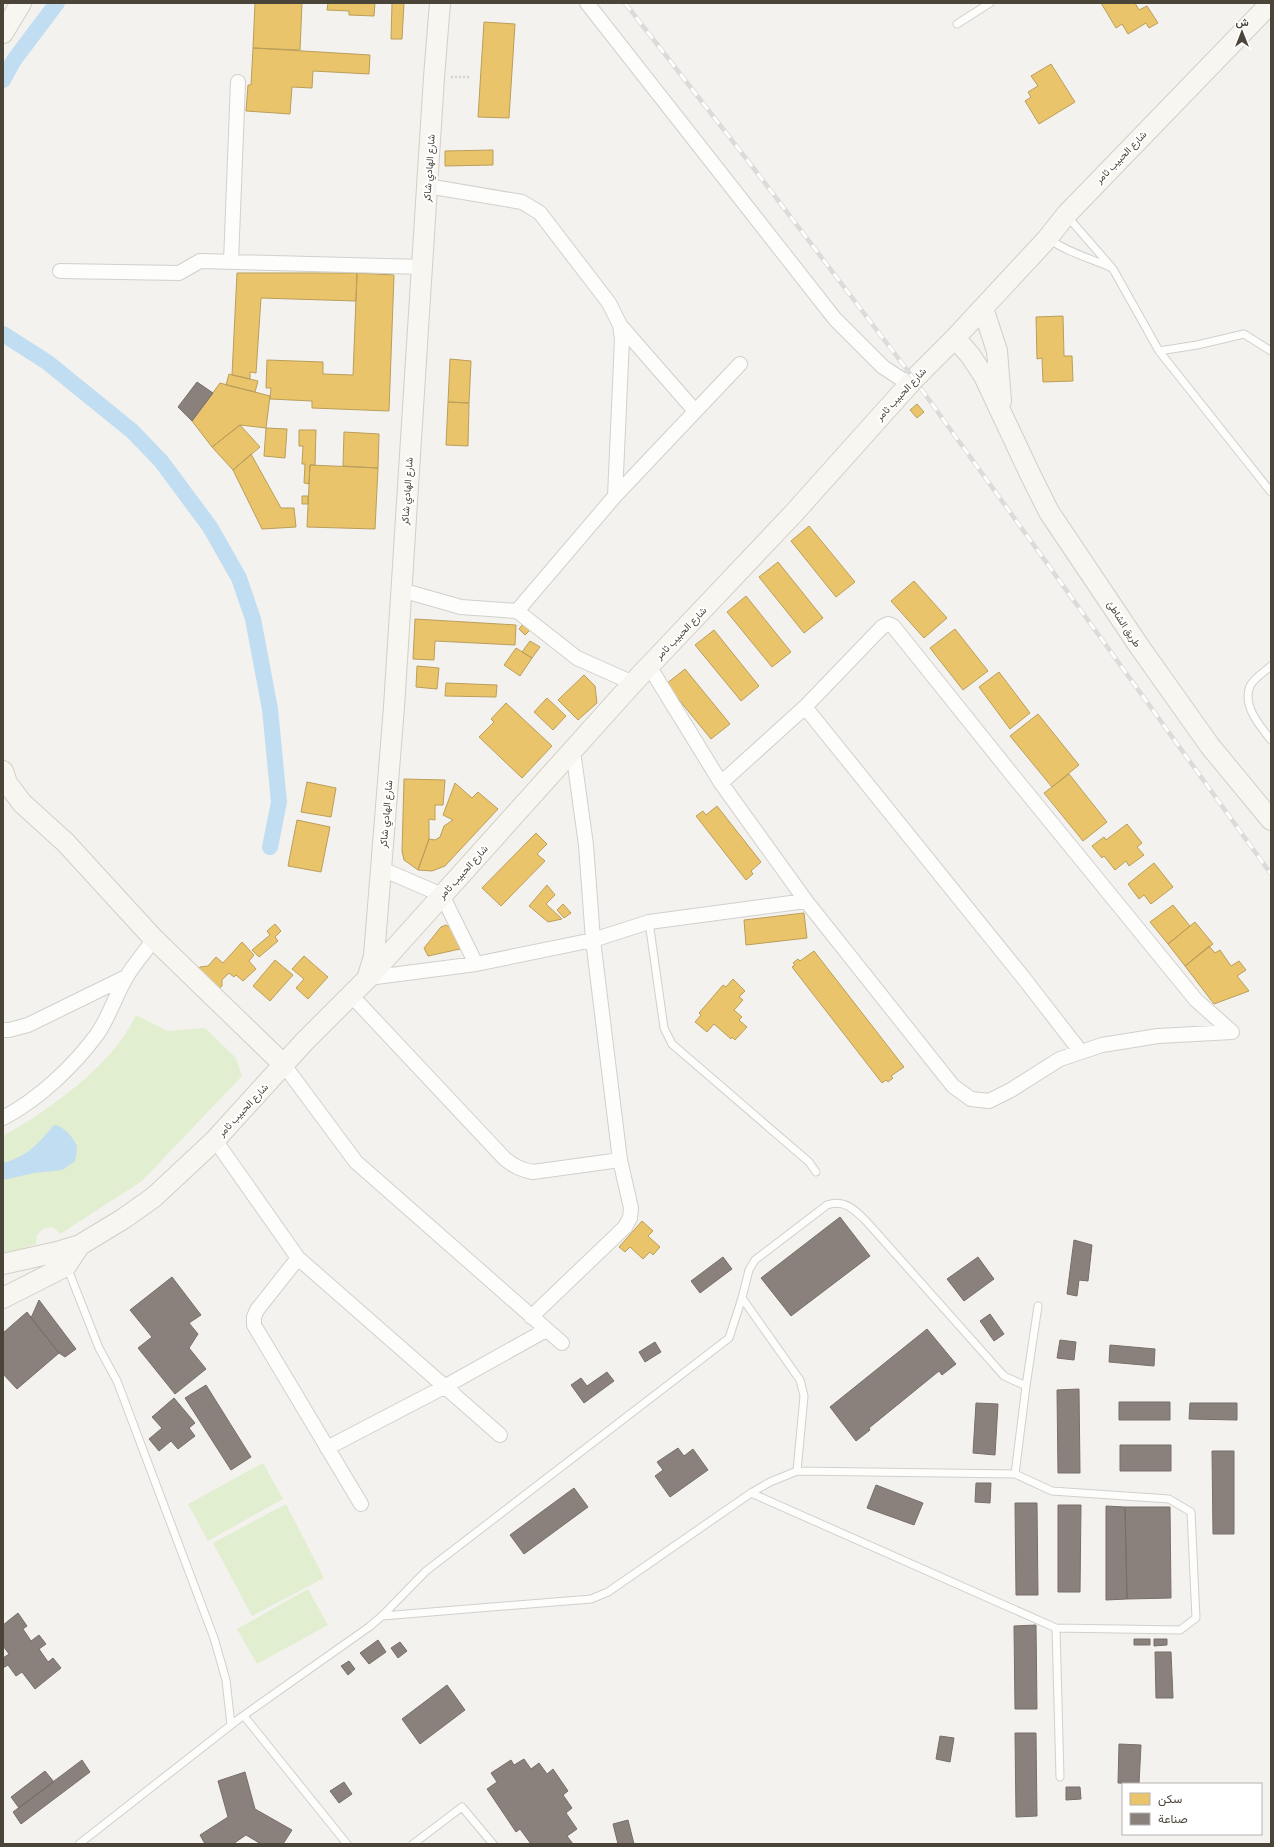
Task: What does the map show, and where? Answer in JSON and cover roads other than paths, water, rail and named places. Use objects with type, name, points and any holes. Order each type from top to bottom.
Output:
[{"type":"street","points":[[3,33],[21,3]]},
{"type":"street","name":"شارع الهادي شاكر","points":[[368,978],[374,956],[382,869],[440,3]]},
{"type":"street","points":[[587,3],[835,319],[883,367],[909,384]]},
{"type":"street","name":"شارع الحبيب ثامر","points":[[62,1259],[80,1245],[123,1219],[154,1197],[214,1140],[350,994],[368,978],[633,683],[794,513],[909,384],[955,338],[1047,239],[1066,215],[1270,4]]},
{"type":"street","points":[[231,262],[238,82]]},
{"type":"street","points":[[427,186],[522,202],[540,213],[609,303],[620,326],[695,411]]},
{"type":"street","points":[[60,271],[179,273],[200,261],[423,267]]},
{"type":"street","name":"طريق الشاطئ","points":[[983,308],[997,351],[1002,413]]},
{"type":"street","points":[[615,496],[622,339],[620,326]]},
{"type":"street","name":"طريق الشاطئ","points":[[955,338],[970,355],[984,376],[1049,512],[1139,646],[1205,740],[1271,820]]},
{"type":"street","points":[[517,611],[615,496],[740,364]]},
{"type":"street","points":[[401,590],[461,606],[517,611],[577,658],[633,683]]},
{"type":"street","points":[[649,666],[720,783],[806,900],[953,1086],[971,1099],[989,1101],[1011,1090],[1060,1059],[1102,1045],[1158,1036],[1232,1032],[1196,1000],[893,626],[888,624],[882,627],[805,707],[720,783]]},
{"type":"street","points":[[805,707],[1022,976],[1081,1052]]},
{"type":"street","points":[[531,1317],[625,1228],[630,1218],[631,1208],[620,1160],[593,940],[586,845],[573,751]]},
{"type":"street","points":[[3,771],[7,783],[22,804],[66,843],[154,940],[284,1065],[356,1162],[562,1344]]},
{"type":"street","points":[[382,869],[442,895],[476,964]]},
{"type":"street","points":[[368,978],[476,964],[593,940],[649,922],[806,900]]},
{"type":"street","points":[[3,1118],[43,1090],[84,1050],[98,1032],[111,1010],[126,977],[154,940]]},
{"type":"street","points":[[3,1030],[28,1025],[126,977]]},
{"type":"street","points":[[350,994],[505,1159],[514,1166],[533,1172],[620,1160]]},
{"type":"street","points":[[214,1140],[298,1258],[500,1435]]},
{"type":"street","points":[[298,1258],[256,1310],[254,1325],[361,1504]]},
{"type":"street","points":[[3,1264],[62,1259]]},
{"type":"street","points":[[3,1298],[62,1259]]},
{"type":"street","points":[[327,1448],[444,1387],[546,1330]]},
{"type":"lane","points":[[957,24],[990,3]]},
{"type":"lane","points":[[1066,215],[1114,269],[1159,351],[1271,492]]},
{"type":"lane","points":[[1047,239],[1064,249],[1082,254],[1114,269]]},
{"type":"lane","points":[[1159,351],[1197,345],[1244,334],[1271,351]]},
{"type":"lane","points":[[1271,666],[1250,685],[1248,694],[1256,722],[1271,740]]},
{"type":"lane","points":[[649,922],[664,1028],[672,1044],[809,1162],[816,1172]]},
{"type":"lane","points":[[79,1844],[231,1725],[382,1616],[426,1571],[729,1338],[749,1270],[755,1260],[826,1205],[841,1203],[851,1207],[867,1222],[1004,1376],[1026,1386]]},
{"type":"lane","points":[[62,1259],[99,1348],[116,1381],[214,1638],[226,1680],[231,1725]]},
{"type":"lane","points":[[742,1298],[800,1380],[804,1396],[797,1471]]},
{"type":"lane","points":[[1015,1474],[1038,1306]]},
{"type":"lane","points":[[382,1616],[591,1599],[608,1592],[751,1493],[770,1482],[797,1471],[1015,1474],[1052,1491],[1169,1499],[1191,1512],[1196,1618],[1180,1630],[1056,1628],[751,1493]]},
{"type":"lane","points":[[1056,1628],[1060,1777]]},
{"type":"lane","points":[[244,1716],[347,1844]]},
{"type":"lane","points":[[413,1844],[462,1807],[493,1844]]},
{"type":"water","points":[[54,1125],[64,1129],[75,1141],[77,1152],[75,1161],[62,1170],[34,1173],[3,1180],[3,1163],[26,1153],[43,1138]]},
{"type":"waterway","points":[[3,80],[14,60],[57,3]]},
{"type":"waterway","points":[[3,334],[47,362],[132,431],[161,461],[210,527],[239,578],[253,619],[270,709],[279,802],[270,847]]},
{"type":"railway","points":[[625,3],[755,170],[914,379],[1271,874]]}]
